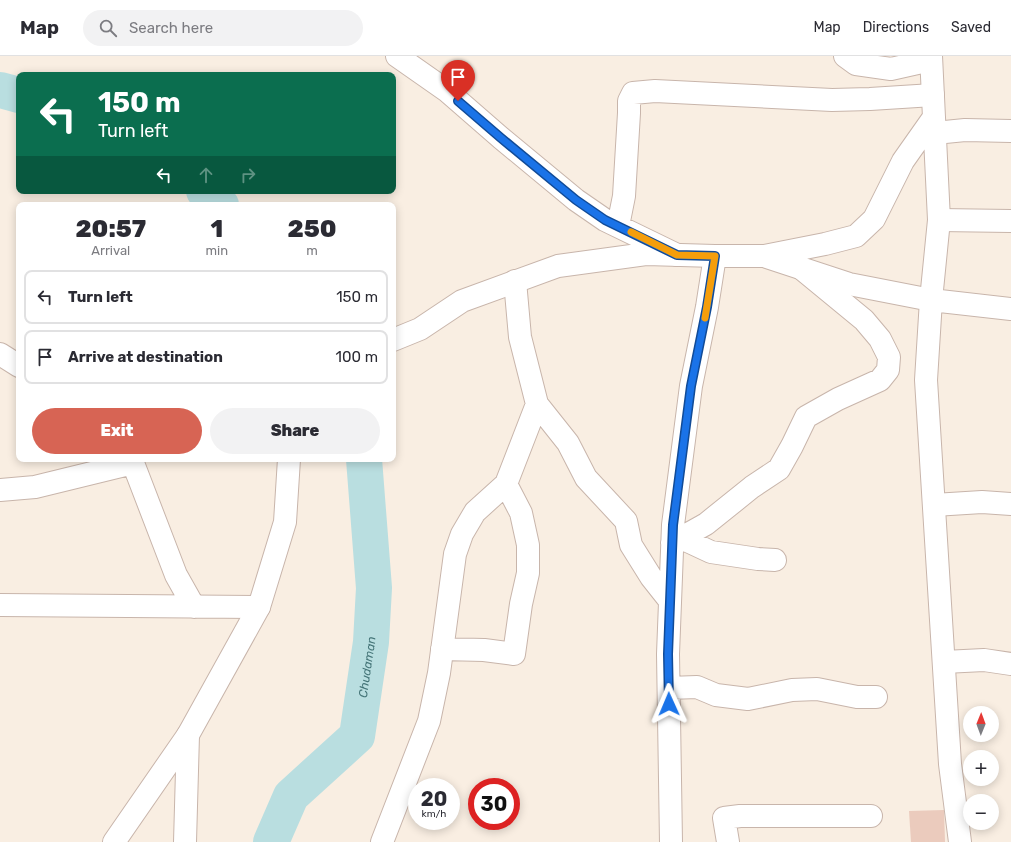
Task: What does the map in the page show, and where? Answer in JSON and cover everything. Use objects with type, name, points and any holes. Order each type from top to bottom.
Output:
[{"type":"street","points":[[397,56],[447,91],[576,200],[605,220],[677,255]]},
{"type":"street","points":[[845,56],[856,64],[891,69],[931,58],[939,220],[931,300],[926,380],[950,764],[960,842]]},
{"type":"street","points":[[618,226],[624,196],[629,101],[633,93],[655,91],[832,100],[870,100],[933,95]]},
{"type":"street","points":[[935,125],[965,130],[1011,131]]},
{"type":"street","points":[[396,339],[420,329],[462,301],[558,266],[646,254],[764,256],[825,244],[856,236],[874,219],[903,161],[935,125]]},
{"type":"street","points":[[939,220],[1011,222]]},
{"type":"street","points":[[671,842],[668,654],[670,601],[677,541],[673,525],[691,386],[707,307],[715,256]]},
{"type":"street","points":[[764,256],[849,284],[931,300],[1011,309]]},
{"type":"street","points":[[677,541],[706,524],[752,487],[779,469],[806,417],[838,399],[880,380],[888,370],[888,357],[880,339],[864,320],[801,268]]},
{"type":"street","points":[[515,281],[520,337],[537,404],[568,443],[586,478],[626,520],[631,545],[651,577],[670,601]]},
{"type":"street","points":[[0,354],[16,364]]},
{"type":"street","points":[[382,842],[429,721],[442,649],[455,554],[462,534],[475,512],[506,484],[537,404]]},
{"type":"street","points":[[0,490],[35,487],[129,462]]},
{"type":"street","points":[[133,462],[176,575],[194,607]]},
{"type":"street","points":[[114,842],[188,735],[259,607],[285,522],[289,462]]},
{"type":"street","points":[[442,649],[484,650],[514,654],[521,604],[528,573],[528,545],[521,513],[506,484]]},
{"type":"street","points":[[934,505],[982,502],[1011,504]]},
{"type":"street","points":[[677,541],[711,552],[775,560]]},
{"type":"street","points":[[0,605],[259,607]]},
{"type":"street","points":[[944,662],[984,660],[1011,664]]},
{"type":"street","points":[[669,688],[697,687],[716,695],[748,699],[792,690],[817,689],[857,697],[876,697]]},
{"type":"street","points":[[185,842],[188,735]]},
{"type":"street","points":[[728,842],[724,818],[740,816],[872,816]]},
{"type":"building","points":[[944,810],[945,842],[911,842],[909,811]]},
{"type":"waterway","name":"Chudaman","points":[[0,90],[16,94]]},
{"type":"waterway","name":"Chudaman","points":[[208,194],[217,202]]},
{"type":"waterway","name":"Chudaman","points":[[271,842],[291,796],[357,736],[371,642],[374,588],[364,462]]},
{"type":"slow traffic","points":[[631,232],[677,255],[715,256],[705,318]]},
{"type":"route","points":[[458,101],[576,200],[605,220],[677,255],[715,256],[707,307],[691,386],[673,525],[668,654],[669,704]]}]
